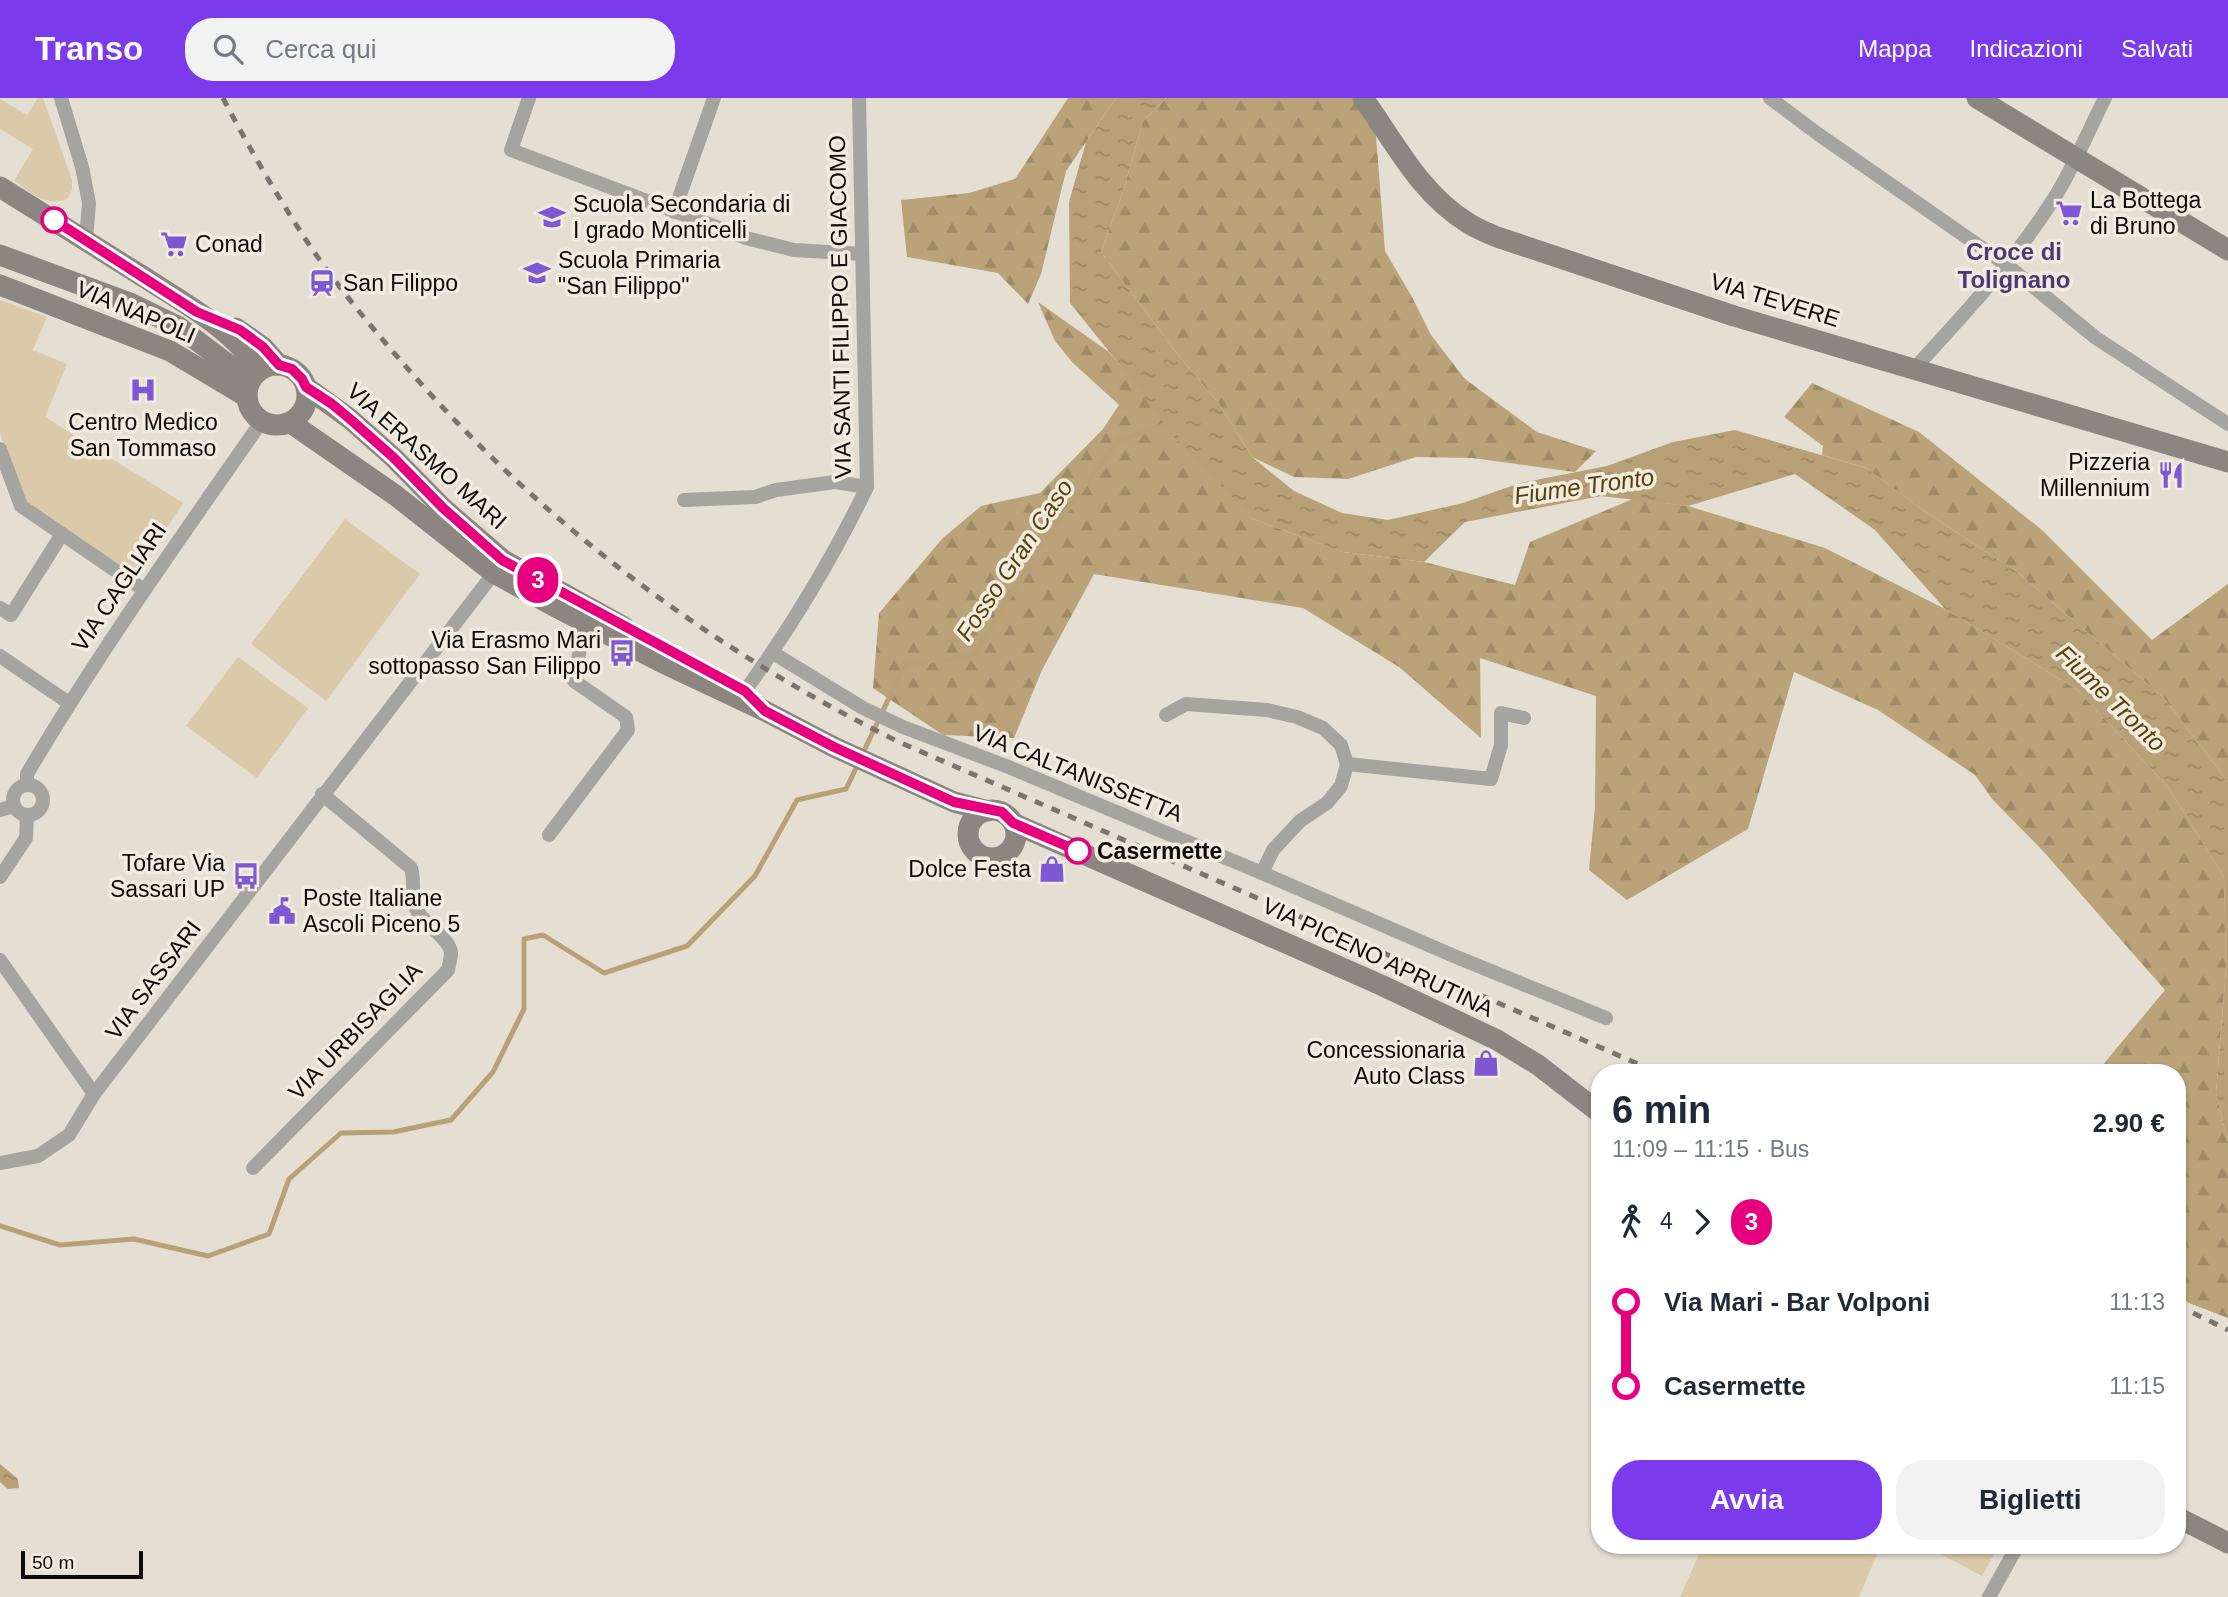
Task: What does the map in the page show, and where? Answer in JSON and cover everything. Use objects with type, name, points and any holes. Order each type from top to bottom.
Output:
[{"type":"main road","name":"VIA TEVERE","points":[[1363,98],[1425,185],[1445,206],[1468,223],[1497,237],[1709,308],[2228,462]]},
{"type":"main road","points":[[1984,102],[2228,250]]},
{"type":"main road","name":"VIA ERASMO MARI","points":[[0,187],[86,239],[197,312],[240,330],[263,347],[259,378],[250,409],[262,421]]},
{"type":"main road","name":"VIA NAPOLI","points":[[3,263],[130,303],[179,327],[225,362],[259,378]]},
{"type":"main road","points":[[130,303],[138,298],[142,291],[143,277]]},
{"type":"main road","name":"VIA NAPOLI","points":[[0,285],[170,351],[259,378]]},
{"type":"main road","name":"VIA ERASMO MARI","points":[[259,378],[292,369],[306,387],[306,406],[290,423],[395,495],[494,573],[661,662],[980,816]]},
{"type":"main road","name":"VIA ERASMO MARI","points":[[306,387],[350,419],[502,560],[745,691],[765,711]]},
{"type":"main road","points":[[262,421],[272,425],[290,423]]},
{"type":"main road","points":[[1002,812],[1014,830],[1012,847],[1003,855],[995,858],[984,856],[976,851],[970,841],[969,831],[980,816],[1002,812]]},
{"type":"main road","name":"VIA PICENO APRUTINA","points":[[1014,830],[1044,837],[1123,871],[1369,979],[1497,1040],[1538,1065],[1591,1106]]},
{"type":"main road","points":[[2186,1522],[2228,1543]]},
{"type":"street","points":[[61,98],[82,167],[89,203],[86,239]]},
{"type":"street","points":[[529,98],[511,150],[746,238],[794,250],[862,254]]},
{"type":"street","points":[[674,212],[713,98]]},
{"type":"street","name":"VIA SANTI FILIPPO E GIACOMO","points":[[745,691],[773,653],[852,520],[867,487],[859,98]]},
{"type":"street","points":[[1770,98],[2008,266],[2096,338],[2228,424]]},
{"type":"street","points":[[1914,369],[2008,266],[2053,202],[2105,98]]},
{"type":"street","name":"VIA CAGLIARI","points":[[27,815],[7,808],[14,794],[21,786],[27,785],[27,774],[69,703],[262,421]]},
{"type":"street","points":[[0,449],[21,506],[144,590]]},
{"type":"street","points":[[684,500],[755,497],[776,490],[835,482],[867,487]]},
{"type":"street","points":[[0,608],[11,615],[62,534]]},
{"type":"street","name":"VIA SASSARI","points":[[0,1163],[38,1156],[69,1135],[94,1094],[494,573]]},
{"type":"street","points":[[549,835],[628,730],[626,717],[574,681],[585,622]]},
{"type":"street","name":"VIA CALTANISSETTA","points":[[773,653],[863,708],[903,727],[1006,766],[1454,956],[1606,1017]]},
{"type":"street","points":[[0,656],[69,703]]},
{"type":"street","points":[[1166,715],[1186,704],[1267,710],[1297,717],[1323,728],[1341,745],[1347,764],[1341,786],[1327,803],[1300,821],[1273,850],[1262,873]]},
{"type":"street","points":[[1347,764],[1491,779],[1501,745],[1501,713],[1524,718]]},
{"type":"street","points":[[0,877],[26,838],[27,815],[37,812],[43,803],[41,792],[32,785],[27,785]]},
{"type":"street","name":"VIA URBISAGLIA","points":[[253,1168],[447,970],[451,954],[448,945],[421,919],[415,904],[415,881],[411,868],[322,794]]},
{"type":"street","points":[[0,960],[94,1094]]},
{"type":"street","points":[[1989,1597],[2013,1554]]},
{"type":"shaded area","points":[[38,98],[43,98],[72,180],[72,190],[67,199],[59,201],[39,198],[14,181],[33,149],[0,129],[0,99],[27,115]]},
{"type":"shaded area","points":[[0,300],[47,317],[33,350],[67,364],[45,417],[183,503],[136,576],[23,501],[0,433]]},
{"type":"shaded area","points":[[345,519],[420,574],[326,701],[251,644]]},
{"type":"shaded area","points":[[238,657],[308,708],[257,778],[186,726]]},
{"type":"shaded area","points":[[1699,1554],[1877,1554],[1859,1597],[1680,1597]]},
{"type":"shaded area","points":[[1941,1554],[1994,1554],[1982,1576]]},
{"type":"green space","points":[[1068,98],[1116,98],[1066,171],[1041,274],[1028,304],[998,273],[907,257],[901,200],[969,193],[1015,179]]},
{"type":"green space","points":[[1166,98],[1373,98],[1385,251],[1431,335],[1465,379],[1537,432],[1596,451],[1575,472],[1472,458],[1416,457],[1348,479],[1294,477],[1252,457],[1219,404],[1174,350],[1101,252],[1123,191],[1143,121]]},
{"type":"green space","points":[[1038,302],[1109,352],[1253,519],[1343,552],[1424,562],[1515,585],[1530,542],[1633,499],[1688,506],[1825,548],[1945,609],[2078,690],[2169,788],[2224,877],[2226,968],[2216,1093],[2228,1142],[2228,1318],[2186,1301],[2186,1064],[2103,1064],[2165,990],[2043,851],[1993,800],[1975,775],[1878,710],[1794,672],[1748,829],[1627,900],[1589,870],[1595,807],[1596,696],[1480,658],[1481,738],[1399,667],[1303,608],[1094,574],[1042,670],[1014,738],[943,735],[873,688],[879,613],[943,538],[981,506],[1040,493],[1103,429],[1119,405],[1072,362],[1055,341]]},
{"type":"green space","points":[[1812,383],[1919,432],[2042,530],[2152,640],[2228,584],[2228,782],[2163,697],[2016,571],[1934,518],[1866,468],[1822,455],[1823,446],[1784,417]]},
{"type":"water","name":"Fiume Tronto","points":[[1116,98],[1166,98],[1143,121],[1123,191],[1101,252],[1174,350],[1219,404],[1252,457],[1294,491],[1342,513],[1388,520],[1463,503],[1520,483],[1607,466],[1673,442],[1735,430],[1866,468],[1934,518],[2016,571],[2163,697],[2228,782],[2228,1142],[2216,1093],[2226,968],[2224,877],[2169,788],[2078,690],[1945,609],[1875,530],[1795,474],[1688,506],[1601,496],[1465,522],[1424,562],[1343,552],[1253,519],[1174,437],[1070,303],[1069,202],[1086,142]]},
{"type":"water","points":[[0,1464],[18,1479],[19,1488],[8,1489],[0,1482]]},
{"type":"waterway","name":"Fosso Gran Caso","points":[[862,755],[905,664],[974,656],[1036,551],[1119,440],[1172,423]]},
{"type":"waterway","name":"Fosso Gran Caso","points":[[0,1226],[60,1245],[134,1239],[208,1256],[269,1234],[289,1179],[341,1133],[393,1132],[451,1120],[493,1072],[524,1009],[524,939],[543,935],[604,973],[687,946],[755,876],[797,800],[846,789],[858,764]]},
{"type":"railway","points":[[223,98],[306,240],[355,306],[408,369],[516,481],[574,532],[698,625],[763,667],[899,742],[1638,1064]]},
{"type":"railway","points":[[2186,1309],[2228,1330]]},
{"type":"bus line","name":"3","points":[[54,220],[197,312],[240,330],[263,347],[279,365],[292,369],[306,387],[350,419],[502,560],[745,691],[765,711],[834,747],[954,802],[1002,812],[1013,823],[1078,851]]},
{"type":"place","name":"La Bottega di Bruno","points":[[2069,213]]},
{"type":"place","name":"Scuola Secondaria di I grado Monticelli","points":[[552,217]]},
{"type":"place","name":"Conad","points":[[174,244]]},
{"type":"place","name":"Scuola Primaria \"San Filippo\"","points":[[537,273]]},
{"type":"place","name":"San Filippo","points":[[322,283]]},
{"type":"place","name":"Centro Medico San Tommaso","points":[[143,390]]},
{"type":"place","name":"Pizzeria Millennium","points":[[2171,475]]},
{"type":"place","name":"Via Erasmo Mari sottopasso San Filippo","points":[[622,653]]},
{"type":"place","name":"Casermette","points":[[1078,851]]},
{"type":"place","name":"Dolce Festa","points":[[1052,869]]},
{"type":"place","name":"Tofare Via Sassari UP","points":[[246,876]]},
{"type":"place","name":"Poste Italiane Ascoli Piceno 5","points":[[282,911]]},
{"type":"place","name":"Concessionaria Auto Class","points":[[1486,1063]]},
{"type":"district","name":"Croce di Tolignano","points":[[2014,265]]}]
